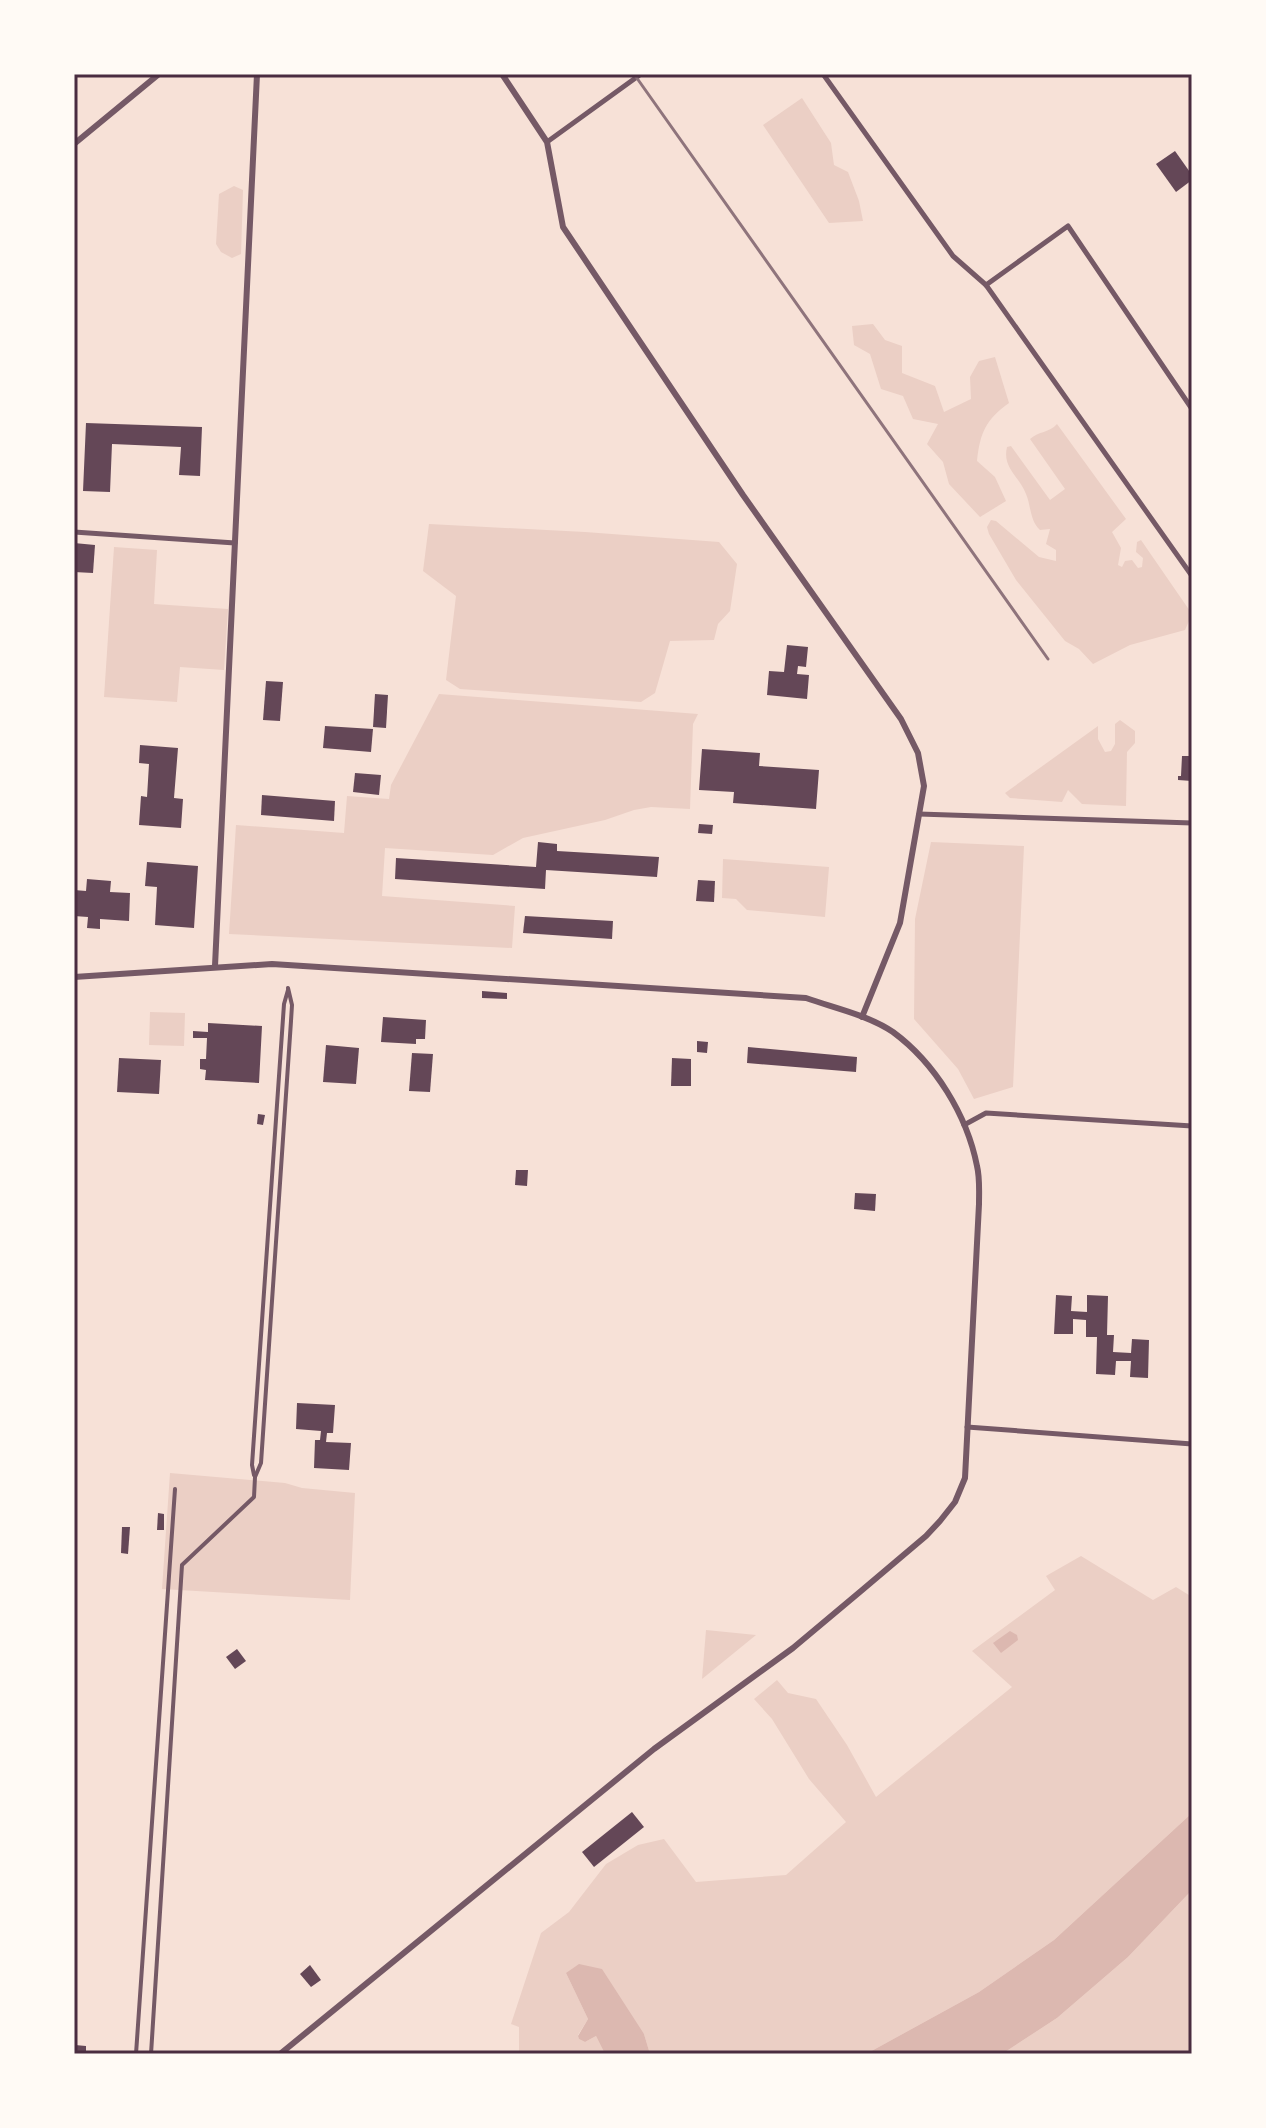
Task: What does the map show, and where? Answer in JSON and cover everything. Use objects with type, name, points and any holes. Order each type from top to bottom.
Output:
[{"type":"street","points":[[74,144],[159,74]]},
{"type":"street","points":[[215,966],[257,74]]},
{"type":"street","points":[[502,74],[547,142],[563,227],[743,495],[901,719],[918,753],[924,786],[900,923],[862,1017]]},
{"type":"street","points":[[547,142],[641,74]]},
{"type":"street","points":[[823,74],[953,256],[986,285],[1192,576]]},
{"type":"street","points":[[986,285],[1068,226],[1192,409]]},
{"type":"street","points":[[74,532],[235,543]]},
{"type":"street","points":[[919,814],[1192,823]]},
{"type":"street","points":[[74,977],[281,964],[806,998],[862,1017],[892,1032],[927,1065],[951,1096],[977,1167],[979,1204],[965,1478],[955,1502],[926,1536],[793,1648],[617,1779],[280,2054]]},
{"type":"street","points":[[151,2054],[182,1565],[254,1497],[252,1465],[284,1004],[288,988],[292,1005],[266,1394],[261,1463],[255,1477]]},
{"type":"street","points":[[964,1125],[986,1113],[1192,1126]]},
{"type":"street","points":[[967,1427],[1192,1444]]},
{"type":"street","points":[[136,2054],[175,1489]]},
{"type":"shaded area","points":[[802,98],[831,143],[834,165],[848,172],[863,221],[829,223],[763,125]]},
{"type":"shaded area","points":[[234,186],[243,190],[241,254],[232,258],[221,252],[216,244],[219,194]]},
{"type":"shaded area","points":[[873,324],[885,340],[902,346],[902,373],[935,386],[944,412],[971,399],[970,377],[979,361],[995,357],[1009,403],[986,428],[977,461],[995,477],[1006,501],[980,517],[949,484],[943,462],[927,444],[938,424],[913,419],[903,396],[881,389],[870,354],[854,345],[852,326]]},
{"type":"shaded area","points":[[1057,424],[1126,519],[1112,532],[1121,548],[1118,565],[1122,567],[1125,561],[1132,560],[1138,568],[1142,567],[1143,558],[1136,552],[1137,542],[1141,540],[1192,614],[1185,630],[1130,645],[1093,664],[1079,649],[1065,641],[1016,580],[987,527],[991,520],[996,521],[1039,557],[1056,561],[1056,550],[1046,544],[1050,529],[1040,530],[1034,522],[1026,494],[1009,466],[1006,454],[1007,447],[1011,446],[1050,500],[1065,489],[1030,439]]},
{"type":"shaded area","points":[[429,524],[719,542],[737,564],[730,611],[718,624],[714,640],[670,641],[655,693],[641,702],[460,689],[446,680],[456,596],[423,571]]},
{"type":"shaded area","points":[[114,547],[157,550],[154,604],[228,609],[224,670],[180,667],[177,702],[104,697]]},
{"type":"shaded area","points":[[439,694],[698,714],[693,724],[690,809],[651,807],[634,810],[605,820],[523,838],[493,855],[385,848],[382,896],[515,906],[512,948],[229,934],[236,825],[344,833],[347,796],[389,799],[391,785]]},
{"type":"shaded area","points":[[1120,720],[1135,731],[1135,743],[1127,752],[1126,806],[1082,804],[1068,790],[1062,802],[1010,798],[1005,793],[1098,726],[1098,739],[1105,752],[1111,751],[1115,744],[1115,724]]},
{"type":"shaded area","points":[[931,842],[1024,846],[1013,1087],[974,1099],[958,1069],[914,1019],[915,919]]},
{"type":"shaded area","points":[[723,859],[829,867],[825,917],[747,910],[736,899],[722,898]]},
{"type":"shaded area","points":[[150,1012],[185,1013],[184,1046],[149,1045]]},
{"type":"shaded area","points":[[170,1473],[285,1483],[302,1488],[355,1493],[350,1600],[162,1589]]},
{"type":"shaded area","points":[[1081,1556],[1153,1600],[1176,1587],[1192,1597],[1192,1813],[1054,1940],[979,1992],[866,2054],[650,2054],[644,2034],[566,1973],[588,2019],[578,2035],[579,2039],[585,2042],[596,2036],[605,2054],[519,2054],[519,2027],[511,2024],[541,1933],[569,1912],[606,1864],[638,1845],[664,1839],[696,1882],[786,1875],[846,1822],[809,1779],[772,1719],[754,1699],[777,1680],[788,1693],[816,1699],[847,1745],[876,1797],[1012,1687],[972,1651],[1055,1590],[1046,1576]]},
{"type":"shaded area","points":[[706,1630],[756,1635],[702,1679]]},
{"type":"shaded area","points":[[1010,1631],[1017,1635],[1018,1640],[1001,1653],[993,1643]]},
{"type":"shaded area","points":[[1192,1813],[1192,1890],[1128,1957],[1057,2018],[1002,2054],[866,2054],[979,1992],[1054,1940]]},
{"type":"shaded area","points":[[1192,1890],[1192,2054],[1002,2054],[1057,2018],[1128,1957]]},
{"type":"shaded area","points":[[579,1964],[602,1969],[644,2034],[650,2054],[605,2054],[596,2036],[585,2042],[579,2039],[588,2019],[566,1973]]},
{"type":"building","points":[[1175,151],[1192,175],[1192,180],[1176,192],[1156,164]]},
{"type":"building","points":[[86,423],[202,427],[200,476],[179,475],[181,447],[112,444],[110,492],[83,491]]},
{"type":"building","points":[[74,543],[95,545],[93,573],[74,572]]},
{"type":"building","points":[[787,645],[808,647],[806,667],[798,666],[797,674],[809,675],[807,699],[767,695],[769,671],[784,672]]},
{"type":"building","points":[[266,681],[283,682],[280,721],[263,720]]},
{"type":"building","points":[[375,694],[388,695],[386,728],[373,727]]},
{"type":"building","points":[[325,726],[373,729],[371,752],[323,748]]},
{"type":"building","points":[[140,745],[178,748],[174,798],[183,799],[181,828],[139,825],[141,796],[147,797],[149,764],[139,763]]},
{"type":"building","points":[[702,749],[760,753],[759,766],[819,770],[816,809],[733,803],[734,792],[699,790]]},
{"type":"building","points":[[1182,756],[1192,756],[1192,781],[1178,780]]},
{"type":"building","points":[[355,773],[381,775],[379,795],[353,792]]},
{"type":"building","points":[[262,795],[335,801],[334,821],[261,815]]},
{"type":"building","points":[[699,824],[713,825],[712,834],[698,833]]},
{"type":"building","points":[[538,842],[557,844],[557,851],[659,857],[657,877],[546,870],[545,889],[395,879],[396,858],[536,867]]},
{"type":"building","points":[[147,862],[198,866],[194,928],[155,925],[157,887],[145,886]]},
{"type":"building","points":[[87,879],[111,881],[110,892],[130,893],[129,921],[100,919],[100,929],[87,928],[88,917],[74,916],[74,890],[86,891]]},
{"type":"building","points":[[698,880],[715,881],[714,902],[696,901]]},
{"type":"building","points":[[525,916],[613,921],[612,939],[523,933]]},
{"type":"building","points":[[482,991],[507,993],[507,999],[482,998]]},
{"type":"building","points":[[383,1017],[426,1020],[425,1039],[416,1039],[416,1044],[381,1042]]},
{"type":"building","points":[[208,1023],[262,1026],[259,1083],[205,1080],[206,1070],[200,1069],[200,1059],[206,1059],[207,1038],[193,1038],[193,1031],[208,1032]]},
{"type":"building","points":[[697,1041],[708,1042],[707,1053],[697,1052]]},
{"type":"building","points":[[326,1045],[359,1048],[356,1084],[323,1082]]},
{"type":"building","points":[[748,1047],[857,1057],[856,1072],[747,1063]]},
{"type":"building","points":[[412,1053],[433,1054],[430,1092],[409,1091]]},
{"type":"building","points":[[119,1058],[161,1060],[159,1094],[117,1092]]},
{"type":"building","points":[[672,1058],[691,1059],[691,1086],[671,1086]]},
{"type":"building","points":[[258,1114],[265,1115],[263,1125],[257,1124]]},
{"type":"building","points":[[516,1170],[528,1170],[527,1186],[515,1185]]},
{"type":"building","points":[[855,1193],[876,1194],[875,1211],[854,1209]]},
{"type":"building","points":[[1056,1295],[1072,1296],[1071,1311],[1087,1312],[1087,1295],[1108,1296],[1107,1335],[1114,1335],[1113,1352],[1131,1353],[1132,1339],[1149,1340],[1148,1378],[1130,1377],[1131,1361],[1116,1361],[1115,1375],[1096,1374],[1097,1337],[1086,1337],[1086,1320],[1073,1319],[1073,1334],[1054,1334]]},
{"type":"building","points":[[297,1403],[335,1405],[333,1433],[327,1433],[326,1442],[351,1443],[349,1470],[314,1468],[315,1440],[320,1440],[321,1431],[296,1429]]},
{"type":"building","points":[[158,1513],[164,1514],[164,1530],[157,1530]]},
{"type":"building","points":[[122,1527],[130,1527],[128,1554],[121,1553]]},
{"type":"building","points":[[237,1649],[246,1661],[235,1669],[226,1657]]},
{"type":"building","points":[[632,1812],[644,1827],[594,1867],[582,1852]]},
{"type":"building","points":[[310,1965],[321,1980],[311,1987],[300,1974]]},
{"type":"building","points":[[75,2045],[86,2046],[86,2054],[74,2054]]},
{"type":"railway","points":[[634,74],[1048,659]]}]
